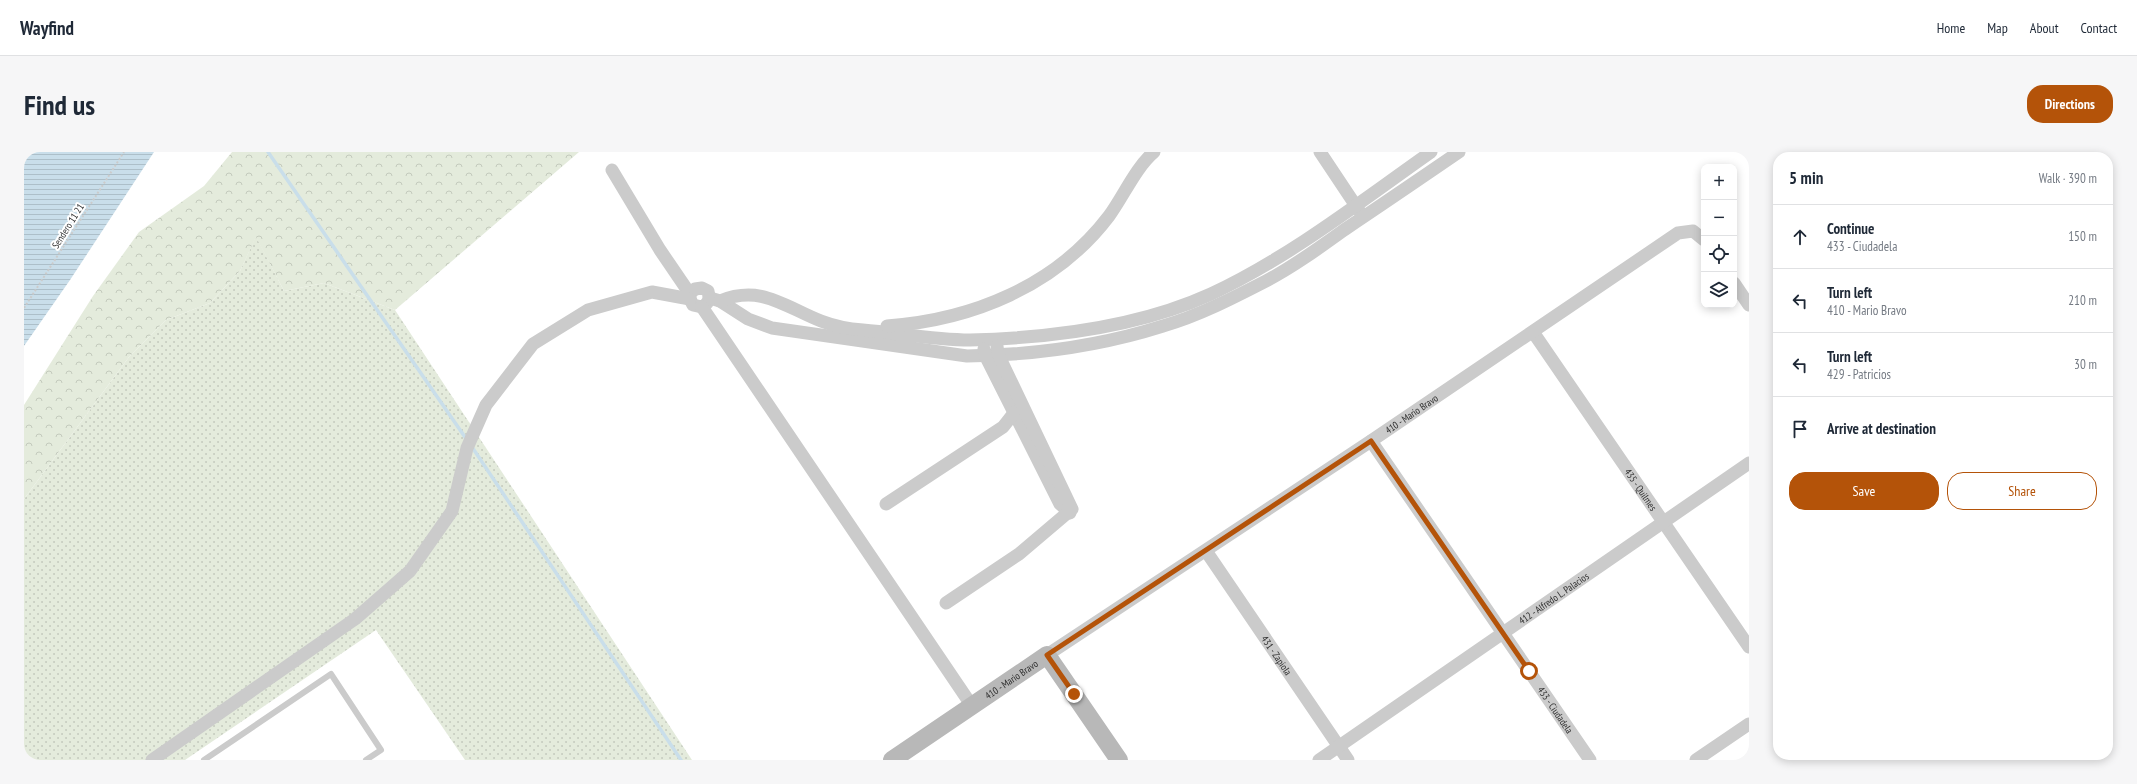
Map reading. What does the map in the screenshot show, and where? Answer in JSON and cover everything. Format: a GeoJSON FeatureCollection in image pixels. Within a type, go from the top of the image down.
{"type":"FeatureCollection","features":[{"type":"Feature","properties":{"kind":"street"},"geometry":{"type":"LineString","coordinates":[[1320,152],[1364,217]]}},
{"type":"Feature","properties":{"kind":"street"},"geometry":{"type":"LineString","coordinates":[[711,302],[772,328],[944,339],[996,338],[1111,325],[1162,311],[1209,294],[1286,253],[1431,152]]}},
{"type":"Feature","properties":{"kind":"street"},"geometry":{"type":"LineString","coordinates":[[612,170],[660,250],[690,296],[693,305],[711,302],[731,296],[750,294],[768,297],[789,305],[848,333],[966,356],[1058,349],[1112,340],[1164,326],[1224,301],[1267,280],[1364,217],[1459,152]]}},
{"type":"Feature","properties":{"kind":"street"},"geometry":{"type":"LineString","coordinates":[[848,333],[944,319],[974,310],[1031,284],[1059,265],[1088,241],[1108,216],[1152,153]]}},
{"type":"Feature","properties":{"kind":"street","name":"410 - Mario Bravo"},"geometry":{"type":"LineString","coordinates":[[892,760],[1047,655],[1371,441],[1678,233],[1692,231],[1701,238]]}},
{"type":"Feature","properties":{"kind":"street"},"geometry":{"type":"LineString","coordinates":[[1737,287],[1749,305]]}},
{"type":"Feature","properties":{"kind":"street"},"geometry":{"type":"LineString","coordinates":[[152,760],[355,619],[410,571],[452,511],[469,444],[486,405],[533,344],[588,310],[652,292],[690,296]]}},
{"type":"Feature","properties":{"kind":"street"},"geometry":{"type":"LineString","coordinates":[[711,302],[972,706]]}},
{"type":"Feature","properties":{"kind":"street","name":"435 - Quilmes"},"geometry":{"type":"LineString","coordinates":[[1533,332],[1749,647]]}},
{"type":"Feature","properties":{"kind":"street"},"geometry":{"type":"LineString","coordinates":[[992,355],[996,338]]}},
{"type":"Feature","properties":{"kind":"street"},"geometry":{"type":"LineString","coordinates":[[946,603],[1019,554],[1070,513],[1072,509],[1070,502],[1019,411],[983,339]]}},
{"type":"Feature","properties":{"kind":"street"},"geometry":{"type":"LineString","coordinates":[[886,504],[1003,427],[1019,411]]}},
{"type":"Feature","properties":{"kind":"street","name":"433 - Ciudadela"},"geometry":{"type":"LineString","coordinates":[[1371,441],[1590,760]]}},
{"type":"Feature","properties":{"kind":"street","name":"412 - Alfredo L. Palacios"},"geometry":{"type":"LineString","coordinates":[[1319,760],[1749,463]]}},
{"type":"Feature","properties":{"kind":"street","name":"431 - Zapiola"},"geometry":{"type":"LineString","coordinates":[[1206,551],[1348,760]]}},
{"type":"Feature","properties":{"kind":"street"},"geometry":{"type":"LineString","coordinates":[[1047,655],[1119,760]]}},
{"type":"Feature","properties":{"kind":"street"},"geometry":{"type":"LineString","coordinates":[[1696,760],[1749,724]]}},
{"type":"Feature","properties":{"kind":"lane"},"geometry":{"type":"LineString","coordinates":[[204,760],[330,674],[381,750],[366,760]]}},
{"type":"Feature","properties":{"kind":"path","name":"Sendero 11 21"},"geometry":{"type":"LineString","coordinates":[[24,308],[124,152]]}},
{"type":"Feature","properties":{"kind":"green space"},"geometry":{"type":"Polygon","coordinates":[[[232,152],[579,152],[395,310],[324,283],[284,291],[256,237],[240,271],[210,303],[166,320],[129,357],[24,499],[24,405],[93,296],[139,232],[204,186],[232,152]]]}},
{"type":"Feature","properties":{"kind":"green space"},"geometry":{"type":"Polygon","coordinates":[[[256,236],[284,291],[324,283],[395,310],[692,760],[465,760],[376,630],[185,760],[24,760],[24,499],[129,357],[166,320],[210,303],[240,271],[256,236]]]}},
{"type":"Feature","properties":{"kind":"water"},"geometry":{"type":"Polygon","coordinates":[[[24,152],[154,152],[70,280],[24,346],[24,152]]]}},
{"type":"Feature","properties":{"kind":"waterway"},"geometry":{"type":"LineString","coordinates":[[268,152],[467,440]]}},
{"type":"Feature","properties":{"kind":"waterway"},"geometry":{"type":"LineString","coordinates":[[472,447],[681,760]]}},
{"type":"Feature","properties":{"kind":"route"},"geometry":{"type":"LineString","coordinates":[[1074,694],[1047,655],[1371,441],[1529,671]]}}]}
